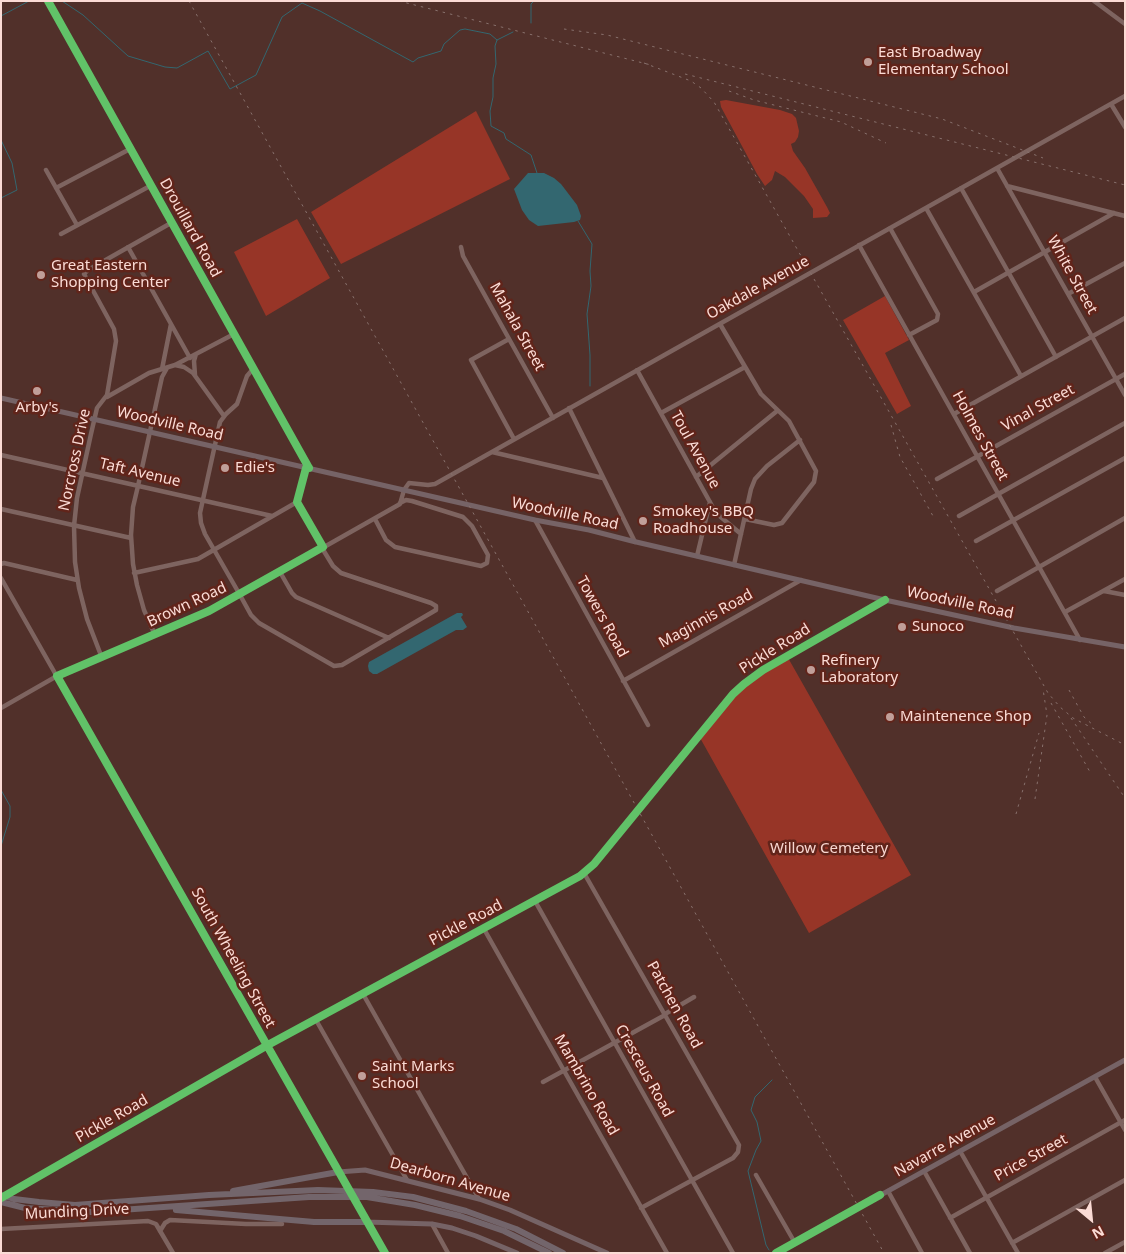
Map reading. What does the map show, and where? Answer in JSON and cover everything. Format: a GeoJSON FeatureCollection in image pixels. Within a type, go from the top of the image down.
{"type":"FeatureCollection","features":[{"type":"Feature","properties":{"kind":"highway"},"geometry":{"type":"LineString","coordinates":[[209,1195],[339,1174]]}},
{"type":"Feature","properties":{"kind":"highway"},"geometry":{"type":"LineString","coordinates":[[1,1198],[75,1204],[209,1195],[351,1190],[413,1197],[452,1207],[516,1229],[563,1253]]}},
{"type":"Feature","properties":{"kind":"highway"},"geometry":{"type":"LineString","coordinates":[[1,1198],[25,1208],[91,1212],[309,1197],[367,1198],[415,1205],[460,1216],[504,1231],[549,1253]]}},
{"type":"Feature","properties":{"kind":"highway"},"geometry":{"type":"LineString","coordinates":[[144,1209],[180,1210],[324,1222],[366,1222]]}},
{"type":"Feature","properties":{"kind":"main road","name":"Woodville Road"},"geometry":{"type":"LineString","coordinates":[[1,398],[535,520],[589,530],[885,600],[1014,628],[1125,647]]}},
{"type":"Feature","properties":{"kind":"main road","name":"Navarre Avenue"},"geometry":{"type":"LineString","coordinates":[[776,1253],[1125,1060]]}},
{"type":"Feature","properties":{"kind":"main road","name":"Dearborn Avenue"},"geometry":{"type":"LineString","coordinates":[[339,1174],[365,1170],[480,1199],[510,1210],[607,1253]]}},
{"type":"Feature","properties":{"kind":"main road","name":"South Wheeling Street"},"geometry":{"type":"LineString","coordinates":[[339,1174],[385,1253]]}},
{"type":"Feature","properties":{"kind":"main road"},"geometry":{"type":"LineString","coordinates":[[366,1222],[432,1224],[452,1228],[517,1253]]}},
{"type":"Feature","properties":{"kind":"street","name":"Drouillard Road"},"geometry":{"type":"LineString","coordinates":[[48,1],[307,468]]}},
{"type":"Feature","properties":{"kind":"street"},"geometry":{"type":"LineString","coordinates":[[1094,1],[1125,24]]}},
{"type":"Feature","properties":{"kind":"street","name":"Oakdale Avenue"},"geometry":{"type":"LineString","coordinates":[[404,490],[408,483],[432,485],[1125,96]]}},
{"type":"Feature","properties":{"kind":"street"},"geometry":{"type":"LineString","coordinates":[[1111,104],[1125,127]]}},
{"type":"Feature","properties":{"kind":"street"},"geometry":{"type":"LineString","coordinates":[[56,188],[130,149]]}},
{"type":"Feature","properties":{"kind":"street","name":"White Street"},"geometry":{"type":"LineString","coordinates":[[997,168],[1125,395]]}},
{"type":"Feature","properties":{"kind":"street"},"geometry":{"type":"LineString","coordinates":[[46,170],[77,226]]}},
{"type":"Feature","properties":{"kind":"street"},"geometry":{"type":"LineString","coordinates":[[61,234],[150,186]]}},
{"type":"Feature","properties":{"kind":"street"},"geometry":{"type":"LineString","coordinates":[[1007,186],[1125,216]]}},
{"type":"Feature","properties":{"kind":"street"},"geometry":{"type":"LineString","coordinates":[[961,188],[1056,357]]}},
{"type":"Feature","properties":{"kind":"street"},"geometry":{"type":"LineString","coordinates":[[926,208],[1022,376]]}},
{"type":"Feature","properties":{"kind":"street"},"geometry":{"type":"LineString","coordinates":[[974,292],[1114,213]]}},
{"type":"Feature","properties":{"kind":"street"},"geometry":{"type":"LineString","coordinates":[[171,223],[128,247],[190,358]]}},
{"type":"Feature","properties":{"kind":"street"},"geometry":{"type":"LineString","coordinates":[[890,228],[937,312],[938,318],[935,321],[909,335]]}},
{"type":"Feature","properties":{"kind":"street","name":"Holmes Street"},"geometry":{"type":"LineString","coordinates":[[859,246],[1080,640]]}},
{"type":"Feature","properties":{"kind":"street","name":"Norcross Drive"},"geometry":{"type":"LineString","coordinates":[[102,658],[86,619],[77,580],[74,526],[77,498],[94,420],[98,406],[106,398],[116,347],[116,334],[84,274],[128,247]]}},
{"type":"Feature","properties":{"kind":"street","name":"Mahala Street"},"geometry":{"type":"LineString","coordinates":[[461,247],[463,256],[553,418]]}},
{"type":"Feature","properties":{"kind":"street"},"geometry":{"type":"LineString","coordinates":[[1068,294],[1125,263]]}},
{"type":"Feature","properties":{"kind":"street"},"geometry":{"type":"LineString","coordinates":[[954,414],[1125,318]]}},
{"type":"Feature","properties":{"kind":"street"},"geometry":{"type":"LineString","coordinates":[[154,635],[140,599],[134,573],[131,538],[132,513],[164,368],[171,324]]}},
{"type":"Feature","properties":{"kind":"street"},"geometry":{"type":"LineString","coordinates":[[720,324],[761,394],[789,421],[815,468],[816,477],[814,482],[787,518],[779,524],[770,525],[745,519]]}},
{"type":"Feature","properties":{"kind":"street"},"geometry":{"type":"LineString","coordinates":[[106,398],[149,373],[175,365],[234,334]]}},
{"type":"Feature","properties":{"kind":"street"},"geometry":{"type":"LineString","coordinates":[[509,338],[471,360],[514,439]]}},
{"type":"Feature","properties":{"kind":"street"},"geometry":{"type":"LineString","coordinates":[[195,377],[194,361],[196,354]]}},
{"type":"Feature","properties":{"kind":"street"},"geometry":{"type":"LineString","coordinates":[[175,365],[188,369],[224,416]]}},
{"type":"Feature","properties":{"kind":"street"},"geometry":{"type":"LineString","coordinates":[[660,413],[745,367]]}},
{"type":"Feature","properties":{"kind":"street"},"geometry":{"type":"LineString","coordinates":[[253,369],[246,378],[238,402],[220,422],[200,512],[204,532],[251,615],[259,623],[329,664],[336,666],[342,665],[432,613],[437,608],[431,603],[341,573],[333,566],[297,502]]}},
{"type":"Feature","properties":{"kind":"street","name":"Toul Avenue"},"geometry":{"type":"LineString","coordinates":[[637,370],[716,513],[741,534]]}},
{"type":"Feature","properties":{"kind":"street","name":"Vinal Street"},"geometry":{"type":"LineString","coordinates":[[937,479],[1125,374]]}},
{"type":"Feature","properties":{"kind":"street"},"geometry":{"type":"LineString","coordinates":[[570,408],[635,542]]}},
{"type":"Feature","properties":{"kind":"street"},"geometry":{"type":"LineString","coordinates":[[696,477],[777,411]]}},
{"type":"Feature","properties":{"kind":"street"},"geometry":{"type":"LineString","coordinates":[[959,516],[1125,423]]}},
{"type":"Feature","properties":{"kind":"street"},"geometry":{"type":"LineString","coordinates":[[734,565],[751,489],[758,474],[800,440]]}},
{"type":"Feature","properties":{"kind":"street"},"geometry":{"type":"LineString","coordinates":[[492,452],[603,478]]}},
{"type":"Feature","properties":{"kind":"street","name":"Taft Avenue"},"geometry":{"type":"LineString","coordinates":[[1,455],[272,516]]}},
{"type":"Feature","properties":{"kind":"street"},"geometry":{"type":"LineString","coordinates":[[976,541],[1125,458]]}},
{"type":"Feature","properties":{"kind":"street"},"geometry":{"type":"LineString","coordinates":[[134,573],[196,560],[297,502],[307,468]]}},
{"type":"Feature","properties":{"kind":"street"},"geometry":{"type":"LineString","coordinates":[[400,504],[404,490]]}},
{"type":"Feature","properties":{"kind":"street"},"geometry":{"type":"LineString","coordinates":[[375,519],[386,540],[395,547],[484,565],[488,562],[488,555],[468,520],[460,515],[409,500],[400,504]]}},
{"type":"Feature","properties":{"kind":"street"},"geometry":{"type":"LineString","coordinates":[[697,556],[710,502]]}},
{"type":"Feature","properties":{"kind":"street","name":"Brown Road"},"geometry":{"type":"LineString","coordinates":[[1,708],[57,676],[199,616],[240,595],[400,504]]}},
{"type":"Feature","properties":{"kind":"street"},"geometry":{"type":"LineString","coordinates":[[1,509],[131,538]]}},
{"type":"Feature","properties":{"kind":"street"},"geometry":{"type":"LineString","coordinates":[[997,591],[1125,518]]}},
{"type":"Feature","properties":{"kind":"street","name":"Towers Road"},"geometry":{"type":"LineString","coordinates":[[535,520],[648,725]]}},
{"type":"Feature","properties":{"kind":"street"},"geometry":{"type":"LineString","coordinates":[[1,564],[4,563],[77,580]]}},
{"type":"Feature","properties":{"kind":"street"},"geometry":{"type":"LineString","coordinates":[[280,572],[296,597],[389,638]]}},
{"type":"Feature","properties":{"kind":"street","name":"South Wheeling Street"},"geometry":{"type":"LineString","coordinates":[[1,578],[181,892],[339,1174]]}},
{"type":"Feature","properties":{"kind":"street"},"geometry":{"type":"LineString","coordinates":[[1065,612],[1125,579]]}},
{"type":"Feature","properties":{"kind":"street","name":"Maginnis Road"},"geometry":{"type":"LineString","coordinates":[[623,681],[801,580]]}},
{"type":"Feature","properties":{"kind":"street"},"geometry":{"type":"LineString","coordinates":[[1103,591],[1125,595]]}},
{"type":"Feature","properties":{"kind":"street","name":"Pickle Road"},"geometry":{"type":"LineString","coordinates":[[1,1198],[266,1046],[584,873],[594,864],[733,694],[744,684],[759,673],[885,600]]}},
{"type":"Feature","properties":{"kind":"street","name":"Patchen Road"},"geometry":{"type":"LineString","coordinates":[[584,873],[738,1143],[739,1150],[737,1155],[692,1180]]}},
{"type":"Feature","properties":{"kind":"street","name":"Cresceus Road"},"geometry":{"type":"LineString","coordinates":[[535,901],[733,1253]]}},
{"type":"Feature","properties":{"kind":"street","name":"Mambrino Road"},"geometry":{"type":"LineString","coordinates":[[484,929],[666,1253]]}},
{"type":"Feature","properties":{"kind":"street"},"geometry":{"type":"LineString","coordinates":[[363,994],[480,1199]]}},
{"type":"Feature","properties":{"kind":"street"},"geometry":{"type":"LineString","coordinates":[[543,1082],[694,997]]}},
{"type":"Feature","properties":{"kind":"street"},"geometry":{"type":"LineString","coordinates":[[316,1020],[407,1180]]}},
{"type":"Feature","properties":{"kind":"street"},"geometry":{"type":"LineString","coordinates":[[1095,1077],[1123,1121],[1125,1130]]}},
{"type":"Feature","properties":{"kind":"street","name":"Price Street"},"geometry":{"type":"LineString","coordinates":[[950,1218],[1123,1121]]}},
{"type":"Feature","properties":{"kind":"street"},"geometry":{"type":"LineString","coordinates":[[960,1151],[1018,1253]]}},
{"type":"Feature","properties":{"kind":"street"},"geometry":{"type":"LineString","coordinates":[[924,1171],[970,1253]]}},
{"type":"Feature","properties":{"kind":"street"},"geometry":{"type":"LineString","coordinates":[[756,1175],[795,1243]]}},
{"type":"Feature","properties":{"kind":"street"},"geometry":{"type":"LineString","coordinates":[[641,1208],[692,1180]]}},
{"type":"Feature","properties":{"kind":"street"},"geometry":{"type":"LineString","coordinates":[[1012,1243],[1125,1180]]}},
{"type":"Feature","properties":{"kind":"street"},"geometry":{"type":"LineString","coordinates":[[888,1191],[922,1253]]}},
{"type":"Feature","properties":{"kind":"street","name":"Munding Drive"},"geometry":{"type":"LineString","coordinates":[[1,1229],[144,1220],[153,1222],[160,1231]]}},
{"type":"Feature","properties":{"kind":"street"},"geometry":{"type":"LineString","coordinates":[[173,1253],[160,1231],[165,1223],[170,1220],[282,1224]]}},
{"type":"Feature","properties":{"kind":"street"},"geometry":{"type":"LineString","coordinates":[[432,1224],[448,1253]]}},
{"type":"Feature","properties":{"kind":"street"},"geometry":{"type":"LineString","coordinates":[[1105,1253],[1125,1242]]}},
{"type":"Feature","properties":{"kind":"green space"},"geometry":{"type":"Polygon","coordinates":[[[726,100],[780,110],[792,114],[796,118],[799,131],[795,142],[791,144],[793,151],[827,207],[830,213],[827,217],[813,218],[813,209],[804,196],[785,177],[775,171],[772,180],[765,186],[721,107],[720,101],[726,100]]]}},
{"type":"Feature","properties":{"kind":"green space"},"geometry":{"type":"Polygon","coordinates":[[[476,111],[510,179],[341,264],[311,212],[476,111]]]}},
{"type":"Feature","properties":{"kind":"green space"},"geometry":{"type":"Polygon","coordinates":[[[297,219],[330,278],[266,316],[234,252],[297,219]]]}},
{"type":"Feature","properties":{"kind":"green space"},"geometry":{"type":"Polygon","coordinates":[[[885,296],[909,340],[885,353],[911,406],[897,414],[843,320],[885,296]]]}},
{"type":"Feature","properties":{"kind":"green space","name":"Willow Cemetery"},"geometry":{"type":"Polygon","coordinates":[[[787,656],[911,875],[809,933],[699,736],[744,684],[787,656]]]}},
{"type":"Feature","properties":{"kind":"water"},"geometry":{"type":"Polygon","coordinates":[[[528,173],[544,173],[561,184],[577,205],[581,216],[580,220],[538,226],[529,220],[522,210],[514,189],[528,173]]]}},
{"type":"Feature","properties":{"kind":"water"},"geometry":{"type":"Polygon","coordinates":[[[457,613],[462,613],[463,615],[461,617],[467,627],[463,630],[456,630],[377,674],[369,671],[369,662],[457,613]]]}},
{"type":"Feature","properties":{"kind":"waterway"},"geometry":{"type":"LineString","coordinates":[[1,16],[29,1]]}},
{"type":"Feature","properties":{"kind":"waterway"},"geometry":{"type":"LineString","coordinates":[[62,1],[83,15],[128,56],[165,67],[177,68],[208,51],[230,89],[256,75],[282,17],[302,3],[413,62],[418,58],[441,51],[444,44],[460,30],[465,29],[490,34],[497,40]]}},
{"type":"Feature","properties":{"kind":"waterway"},"geometry":{"type":"LineString","coordinates":[[531,23],[531,4],[534,1]]}},
{"type":"Feature","properties":{"kind":"waterway"},"geometry":{"type":"LineString","coordinates":[[513,32],[497,40],[495,46],[496,64],[490,111],[491,126],[504,133],[506,139],[531,155],[537,173]]}},
{"type":"Feature","properties":{"kind":"waterway"},"geometry":{"type":"LineString","coordinates":[[1,140],[12,163],[17,190],[1,198]]}},
{"type":"Feature","properties":{"kind":"waterway"},"geometry":{"type":"LineString","coordinates":[[578,221],[592,244],[591,286],[587,314],[590,386]]}},
{"type":"Feature","properties":{"kind":"waterway"},"geometry":{"type":"LineString","coordinates":[[1,790],[10,806],[10,817],[1,846]]}},
{"type":"Feature","properties":{"kind":"waterway"},"geometry":{"type":"LineString","coordinates":[[769,1250],[766,1245],[748,1171],[761,1141],[757,1122],[751,1110],[755,1097],[772,1080]]}},
{"type":"Feature","properties":{"kind":"railway"},"geometry":{"type":"LineString","coordinates":[[189,1],[884,1253]]}},
{"type":"Feature","properties":{"kind":"railway"},"geometry":{"type":"LineString","coordinates":[[399,1],[651,65]]}},
{"type":"Feature","properties":{"kind":"railway"},"geometry":{"type":"LineString","coordinates":[[564,29],[607,35],[942,119],[1043,158]]}},
{"type":"Feature","properties":{"kind":"railway"},"geometry":{"type":"LineString","coordinates":[[644,63],[691,81],[701,88],[714,102],[1048,693],[1073,718],[1125,745]]}},
{"type":"Feature","properties":{"kind":"railway"},"geometry":{"type":"LineString","coordinates":[[685,74],[1125,185]]}},
{"type":"Feature","properties":{"kind":"railway"},"geometry":{"type":"LineString","coordinates":[[729,91],[754,100],[841,122],[886,143]]}},
{"type":"Feature","properties":{"kind":"railway"},"geometry":{"type":"LineString","coordinates":[[891,425],[900,457],[933,516]]}},
{"type":"Feature","properties":{"kind":"railway"},"geometry":{"type":"LineString","coordinates":[[1035,799],[1047,715],[1043,689]]}},
{"type":"Feature","properties":{"kind":"railway"},"geometry":{"type":"LineString","coordinates":[[1069,690],[1084,717],[1093,725]]}},
{"type":"Feature","properties":{"kind":"railway"},"geometry":{"type":"LineString","coordinates":[[1051,703],[1090,772]]}},
{"type":"Feature","properties":{"kind":"railway"},"geometry":{"type":"LineString","coordinates":[[1071,718],[1125,798]]}},
{"type":"Feature","properties":{"kind":"railway"},"geometry":{"type":"LineString","coordinates":[[1016,814],[1039,733]]}},
{"type":"Feature","properties":{"kind":"cycle path"},"geometry":{"type":"LineString","coordinates":[[48,1],[309,468]]}},
{"type":"Feature","properties":{"kind":"cycle path"},"geometry":{"type":"LineString","coordinates":[[309,468],[306,468],[297,502],[323,547],[209,611],[57,676],[385,1253]]}},
{"type":"Feature","properties":{"kind":"cycle path"},"geometry":{"type":"LineString","coordinates":[[1,1198],[266,1046],[580,876],[594,864],[733,694],[744,684],[763,670],[885,600]]}},
{"type":"Feature","properties":{"kind":"cycle path"},"geometry":{"type":"LineString","coordinates":[[776,1253],[880,1195]]}},
{"type":"Feature","properties":{"kind":"place","name":"East Broadway Elementary School"},"geometry":{"type":"Point","coordinates":[868,62]}},
{"type":"Feature","properties":{"kind":"place","name":"Great Eastern Shopping Center"},"geometry":{"type":"Point","coordinates":[41,275]}},
{"type":"Feature","properties":{"kind":"place","name":"Arby's"},"geometry":{"type":"Point","coordinates":[37,391]}},
{"type":"Feature","properties":{"kind":"place","name":"Edie's"},"geometry":{"type":"Point","coordinates":[225,468]}},
{"type":"Feature","properties":{"kind":"place","name":"Smokey's BBQ Roadhouse"},"geometry":{"type":"Point","coordinates":[643,521]}},
{"type":"Feature","properties":{"kind":"place","name":"Sunoco"},"geometry":{"type":"Point","coordinates":[902,627]}},
{"type":"Feature","properties":{"kind":"place","name":"Refinery Laboratory"},"geometry":{"type":"Point","coordinates":[811,670]}},
{"type":"Feature","properties":{"kind":"place","name":"Maintenence Shop"},"geometry":{"type":"Point","coordinates":[890,717]}},
{"type":"Feature","properties":{"kind":"place","name":"Saint Marks School"},"geometry":{"type":"Point","coordinates":[362,1076]}}]}
